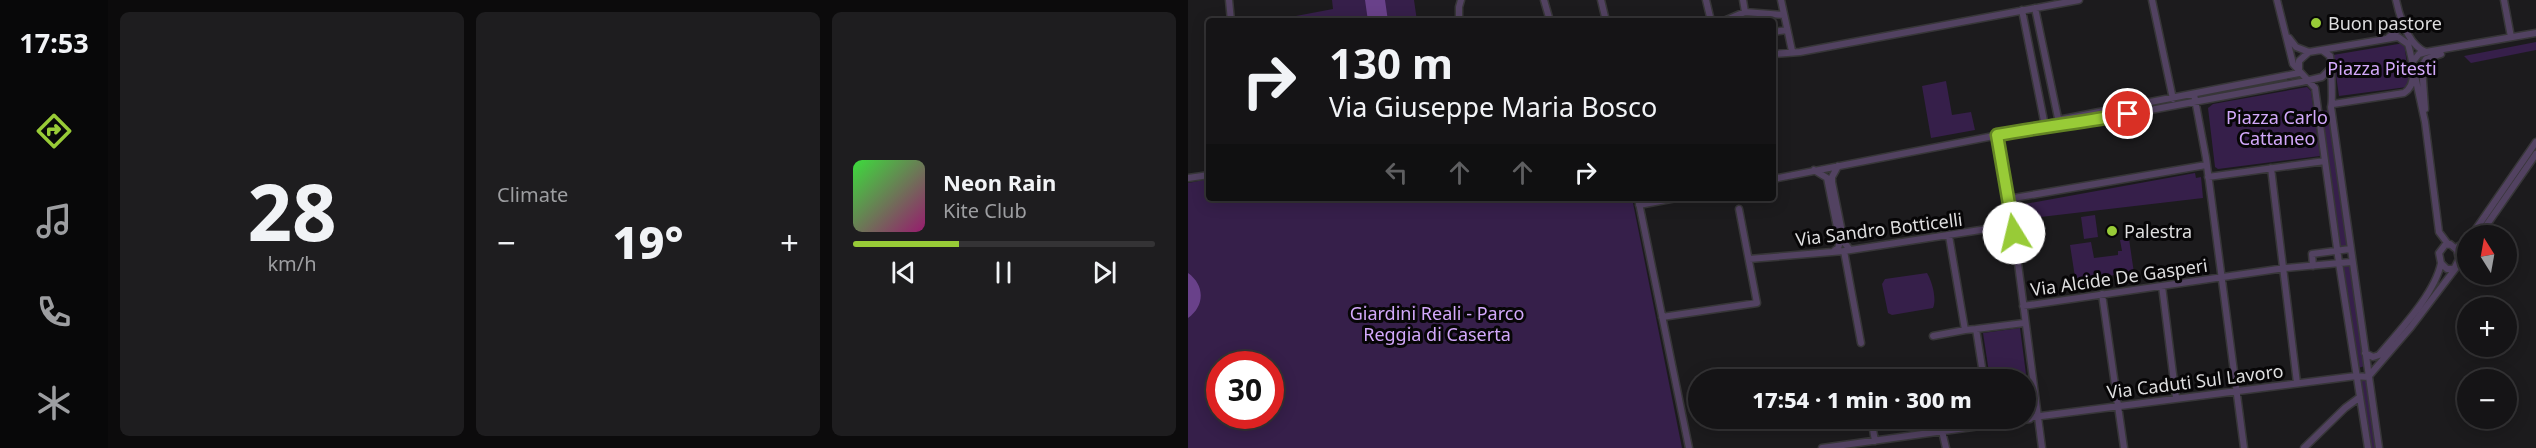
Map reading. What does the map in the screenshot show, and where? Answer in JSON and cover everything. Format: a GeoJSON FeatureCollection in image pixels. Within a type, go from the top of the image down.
{"type":"FeatureCollection","features":[{"type":"Feature","properties":{"kind":"street"},"geometry":{"type":"LineString","coordinates":[[1229,0],[1232,18]]}},
{"type":"Feature","properties":{"kind":"street"},"geometry":{"type":"LineString","coordinates":[[1459,18],[1461,0]]}},
{"type":"Feature","properties":{"kind":"street"},"geometry":{"type":"LineString","coordinates":[[1544,0],[1549,18]]}},
{"type":"Feature","properties":{"kind":"street"},"geometry":{"type":"LineString","coordinates":[[1601,0],[1605,18]]}},
{"type":"Feature","properties":{"kind":"street"},"geometry":{"type":"LineString","coordinates":[[1706,0],[1710,18]]}},
{"type":"Feature","properties":{"kind":"street"},"geometry":{"type":"LineString","coordinates":[[1743,0],[1745,12]]}},
{"type":"Feature","properties":{"kind":"street"},"geometry":{"type":"LineString","coordinates":[[1781,0],[1792,51]]}},
{"type":"Feature","properties":{"kind":"street"},"geometry":{"type":"LineString","coordinates":[[1776,54],[1800,52],[2079,0]]}},
{"type":"Feature","properties":{"kind":"street"},"geometry":{"type":"LineString","coordinates":[[2152,0],[2174,106]]}},
{"type":"Feature","properties":{"kind":"street"},"geometry":{"type":"LineString","coordinates":[[2277,0],[2293,64],[2315,88],[2337,251],[2368,448]]}},
{"type":"Feature","properties":{"kind":"street"},"geometry":{"type":"LineString","coordinates":[[2396,0],[2400,18],[2418,46],[2426,52]]}},
{"type":"Feature","properties":{"kind":"street"},"geometry":{"type":"LineString","coordinates":[[2504,0],[2511,38]]}},
{"type":"Feature","properties":{"kind":"street"},"geometry":{"type":"LineString","coordinates":[[2035,8],[2059,123]]}},
{"type":"Feature","properties":{"kind":"street"},"geometry":{"type":"LineString","coordinates":[[2022,10],[2045,126]]}},
{"type":"Feature","properties":{"kind":"street"},"geometry":{"type":"LineString","coordinates":[[1731,18],[1745,12],[1784,15]]}},
{"type":"Feature","properties":{"kind":"street"},"geometry":{"type":"LineString","coordinates":[[2384,39],[2397,31],[2400,18]]}},
{"type":"Feature","properties":{"kind":"street"},"geometry":{"type":"LineString","coordinates":[[1776,32],[1787,30]]}},
{"type":"Feature","properties":{"kind":"street"},"geometry":{"type":"LineString","coordinates":[[2284,30],[2296,47],[2309,52],[2398,37],[2405,40],[2425,122]]}},
{"type":"Feature","properties":{"kind":"street"},"geometry":{"type":"LineString","coordinates":[[2318,109],[2404,93],[2412,87],[2411,64],[2419,54],[2536,33]]}},
{"type":"Feature","properties":{"kind":"street"},"geometry":{"type":"LineString","coordinates":[[2322,50],[2330,56],[2332,105],[2379,448]]}},
{"type":"Feature","properties":{"kind":"street"},"geometry":{"type":"LineString","coordinates":[[2450,50],[2426,59],[2422,66],[2425,122],[2439,232],[2457,252]]}},
{"type":"Feature","properties":{"kind":"street"},"geometry":{"type":"LineString","coordinates":[[2299,73],[2299,61],[2309,52]]}},
{"type":"Feature","properties":{"kind":"street"},"geometry":{"type":"LineString","coordinates":[[2059,123],[2174,106],[2308,81],[2322,77],[2329,70]]}},
{"type":"Feature","properties":{"kind":"street"},"geometry":{"type":"LineString","coordinates":[[1776,177],[2045,126],[2299,73]]}},
{"type":"Feature","properties":{"kind":"street"},"geometry":{"type":"LineString","coordinates":[[2194,94],[2208,177],[2244,448]]}},
{"type":"Feature","properties":{"kind":"street"},"geometry":{"type":"LineString","coordinates":[[1997,135],[2013,227],[2042,448]]}},
{"type":"Feature","properties":{"kind":"street"},"geometry":{"type":"LineString","coordinates":[[2479,225],[2536,141]]}},
{"type":"Feature","properties":{"kind":"street"},"geometry":{"type":"LineString","coordinates":[[2487,225],[2536,154]]}},
{"type":"Feature","properties":{"kind":"street"},"geometry":{"type":"LineString","coordinates":[[2208,177],[2325,161]]}},
{"type":"Feature","properties":{"kind":"street"},"geometry":{"type":"LineString","coordinates":[[1838,165],[1832,177],[1847,251],[1861,343]]}},
{"type":"Feature","properties":{"kind":"street"},"geometry":{"type":"LineString","coordinates":[[2008,199],[2206,165]]}},
{"type":"Feature","properties":{"kind":"street"},"geometry":{"type":"LineString","coordinates":[[2271,168],[2285,268],[2297,383]]}},
{"type":"Feature","properties":{"kind":"street"},"geometry":{"type":"LineString","coordinates":[[1814,170],[1827,178],[1840,242],[1838,248],[1830,252]]}},
{"type":"Feature","properties":{"kind":"street"},"geometry":{"type":"LineString","coordinates":[[1188,178],[1206,175]]}},
{"type":"Feature","properties":{"kind":"street"},"geometry":{"type":"LineString","coordinates":[[1639,202],[1689,448]]}},
{"type":"Feature","properties":{"kind":"street"},"geometry":{"type":"LineString","coordinates":[[1662,316],[1757,303],[1739,209]]}},
{"type":"Feature","properties":{"kind":"street","name":"Via Sandro Botticelli"},"geometry":{"type":"LineString","coordinates":[[1749,259],[1847,251],[2013,227]]}},
{"type":"Feature","properties":{"kind":"street"},"geometry":{"type":"LineString","coordinates":[[1949,237],[1965,330]]}},
{"type":"Feature","properties":{"kind":"street"},"geometry":{"type":"LineString","coordinates":[[2365,353],[2373,357],[2379,355],[2393,339],[2437,279],[2441,263],[2439,253],[2441,248],[2448,244]]}},
{"type":"Feature","properties":{"kind":"street"},"geometry":{"type":"LineString","coordinates":[[2313,266],[2312,254],[2350,249]]}},
{"type":"Feature","properties":{"kind":"street","name":"Via Alcide De Gasperi"},"geometry":{"type":"LineString","coordinates":[[2023,306],[2285,268],[2352,262]]}},
{"type":"Feature","properties":{"kind":"street"},"geometry":{"type":"LineString","coordinates":[[2441,263],[2447,269],[2454,269],[2457,266]]}},
{"type":"Feature","properties":{"kind":"street"},"geometry":{"type":"LineString","coordinates":[[2368,377],[2411,327],[2457,266]]}},
{"type":"Feature","properties":{"kind":"street"},"geometry":{"type":"LineString","coordinates":[[2163,286],[2176,398]]}},
{"type":"Feature","properties":{"kind":"street"},"geometry":{"type":"LineString","coordinates":[[2102,294],[2124,448]]}},
{"type":"Feature","properties":{"kind":"street"},"geometry":{"type":"LineString","coordinates":[[1933,336],[2024,323]]}},
{"type":"Feature","properties":{"kind":"street"},"geometry":{"type":"LineString","coordinates":[[1976,329],[1982,369]]}},
{"type":"Feature","properties":{"kind":"street","name":"Via Caduti Sul Lavoro"},"geometry":{"type":"LineString","coordinates":[[2037,417],[2297,383],[2356,376],[2368,377]]}},
{"type":"Feature","properties":{"kind":"street"},"geometry":{"type":"LineString","coordinates":[[2304,448],[2345,408],[2360,397]]}},
{"type":"Feature","properties":{"kind":"street"},"geometry":{"type":"LineString","coordinates":[[1873,429],[1875,441]]}},
{"type":"Feature","properties":{"kind":"street"},"geometry":{"type":"LineString","coordinates":[[1822,448],[1856,446],[1953,429]]}},
{"type":"Feature","properties":{"kind":"street"},"geometry":{"type":"LineString","coordinates":[[1942,431],[1946,448]]}},
{"type":"Feature","properties":{"kind":"green space"},"geometry":{"type":"Polygon","coordinates":[[[1332,0],[1414,0],[1417,18],[1285,18],[1333,9],[1332,0]]]}},
{"type":"Feature","properties":{"kind":"green space"},"geometry":{"type":"Polygon","coordinates":[[[2536,42],[2536,50],[2471,63],[2464,56],[2536,42]]]}},
{"type":"Feature","properties":{"kind":"green space","name":"Piazza Pitesti"},"geometry":{"type":"Polygon","coordinates":[[[2404,43],[2410,84],[2407,87],[2339,96],[2333,55],[2404,43]]]}},
{"type":"Feature","properties":{"kind":"green space"},"geometry":{"type":"Polygon","coordinates":[[[1946,81],[1952,115],[1971,112],[1975,130],[1931,138],[1922,86],[1946,81]]]}},
{"type":"Feature","properties":{"kind":"green space","name":"Piazza Carlo Cattaneo"},"geometry":{"type":"Polygon","coordinates":[[[2307,87],[2311,91],[2320,156],[2218,169],[2215,167],[2208,108],[2213,104],[2307,87]]]}},
{"type":"Feature","properties":{"kind":"green space"},"geometry":{"type":"Polygon","coordinates":[[[2329,110],[2347,247],[2340,248],[2322,111],[2329,110]]]}},
{"type":"Feature","properties":{"kind":"green space"},"geometry":{"type":"Polygon","coordinates":[[[2195,173],[2196,178],[2201,177],[2203,198],[2016,220],[2014,206],[2195,173]]]}},
{"type":"Feature","properties":{"kind":"green space","name":"Giardini Reali - Parco Reggia di Caserta"},"geometry":{"type":"Polygon","coordinates":[[[1206,180],[1206,201],[1633,201],[1682,448],[1188,448],[1188,183],[1206,180]]]}},
{"type":"Feature","properties":{"kind":"green space"},"geometry":{"type":"Polygon","coordinates":[[[2095,215],[2098,237],[2084,239],[2081,217],[2095,215]]]}},
{"type":"Feature","properties":{"kind":"green space"},"geometry":{"type":"Polygon","coordinates":[[[2129,239],[2134,273],[2098,277],[2099,288],[2077,290],[2070,245],[2091,242],[2094,258],[2118,255],[2118,251],[2122,251],[2120,240],[2129,239]]]}},
{"type":"Feature","properties":{"kind":"green space"},"geometry":{"type":"Polygon","coordinates":[[[2349,264],[2365,366],[2358,368],[2341,265],[2349,264]]]}},
{"type":"Feature","properties":{"kind":"green space"},"geometry":{"type":"Polygon","coordinates":[[[1927,273],[1933,290],[1933,308],[1892,315],[1888,313],[1882,284],[1885,279],[1927,273]]]}},
{"type":"Feature","properties":{"kind":"green space"},"geometry":{"type":"Polygon","coordinates":[[[2020,328],[2025,369],[1988,369],[1983,333],[2020,328]]]}},
{"type":"Feature","properties":{"kind":"green space"},"geometry":{"type":"Polygon","coordinates":[[[2359,379],[2366,379],[2377,448],[2370,448],[2359,379]]]}},
{"type":"Feature","properties":{"kind":"shaded area"},"geometry":{"type":"Polygon","coordinates":[[[1365,0],[1385,0],[1388,18],[1368,18],[1365,0]]]}},
{"type":"Feature","properties":{"kind":"shaded area"},"geometry":{"type":"Polygon","coordinates":[[[1188,273],[1198,283],[1201,296],[1198,308],[1188,318],[1188,273]]]}},
{"type":"Feature","properties":{"kind":"place","name":"Buon pastore"},"geometry":{"type":"Point","coordinates":[2316,23]}},
{"type":"Feature","properties":{"kind":"place","name":"Palestra"},"geometry":{"type":"Point","coordinates":[2112,231]}},
{"type":"Feature","properties":{"kind":"route"},"geometry":{"type":"LineString","coordinates":[[2014,233],[1997,135],[2045,126],[2060,127],[2128,114]]}}]}
